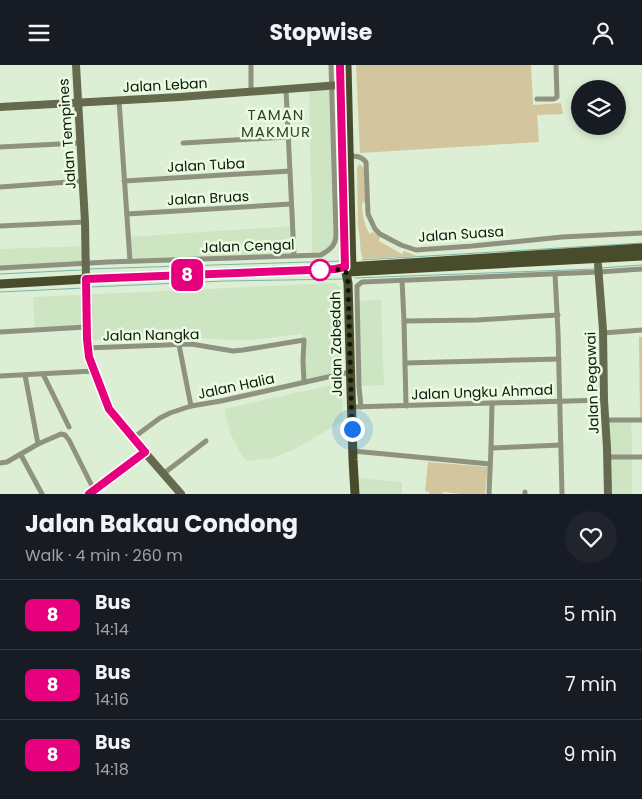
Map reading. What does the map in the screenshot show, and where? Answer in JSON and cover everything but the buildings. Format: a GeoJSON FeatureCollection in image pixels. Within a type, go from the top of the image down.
{"type":"FeatureCollection","features":[{"type":"Feature","properties":{"kind":"main road"},"geometry":{"type":"LineString","coordinates":[[343,65],[336,85],[349,269]]}},
{"type":"Feature","properties":{"kind":"main road"},"geometry":{"type":"LineString","coordinates":[[343,65],[349,156],[349,269]]}},
{"type":"Feature","properties":{"kind":"main road"},"geometry":{"type":"LineString","coordinates":[[350,223],[353,230],[356,257],[358,264],[362,265]]}},
{"type":"Feature","properties":{"kind":"main road"},"geometry":{"type":"LineString","coordinates":[[349,269],[362,265],[472,253],[642,248]]}},
{"type":"Feature","properties":{"kind":"main road"},"geometry":{"type":"LineString","coordinates":[[0,284],[86,277],[349,269],[642,256]]}},
{"type":"Feature","properties":{"kind":"main road","name":"Jalan Zabedah"},"geometry":{"type":"LineString","coordinates":[[349,269],[350,372],[356,407],[353,451],[356,494]]}},
{"type":"Feature","properties":{"kind":"street","name":"Jalan Tempines"},"geometry":{"type":"LineString","coordinates":[[76,65],[85,222],[86,327],[89,357],[109,409],[181,494]]}},
{"type":"Feature","properties":{"kind":"street"},"geometry":{"type":"LineString","coordinates":[[251,65],[251,91]]}},
{"type":"Feature","properties":{"kind":"street","name":"Jalan Cengal"},"geometry":{"type":"LineString","coordinates":[[0,268],[86,277],[130,261],[321,255],[328,251],[336,241],[334,150],[336,85],[331,65]]}},
{"type":"Feature","properties":{"kind":"street"},"geometry":{"type":"LineString","coordinates":[[537,99],[554,99],[557,97],[556,65]]}},
{"type":"Feature","properties":{"kind":"street","name":"Jalan Leban"},"geometry":{"type":"LineString","coordinates":[[0,107],[180,97],[336,85]]}},
{"type":"Feature","properties":{"kind":"street"},"geometry":{"type":"LineString","coordinates":[[286,89],[294,255]]}},
{"type":"Feature","properties":{"kind":"street"},"geometry":{"type":"LineString","coordinates":[[120,100],[130,261]]}},
{"type":"Feature","properties":{"kind":"street"},"geometry":{"type":"LineString","coordinates":[[183,143],[288,137]]}},
{"type":"Feature","properties":{"kind":"street"},"geometry":{"type":"LineString","coordinates":[[0,147],[80,143]]}},
{"type":"Feature","properties":{"kind":"street","name":"Jalan Suasa"},"geometry":{"type":"LineString","coordinates":[[349,156],[359,156],[366,162],[368,214],[375,229],[380,234],[401,245],[416,250],[472,253],[538,239],[642,233]]}},
{"type":"Feature","properties":{"kind":"street","name":"Jalan Tuba"},"geometry":{"type":"LineString","coordinates":[[124,181],[290,171]]}},
{"type":"Feature","properties":{"kind":"street"},"geometry":{"type":"LineString","coordinates":[[0,187],[83,181]]}},
{"type":"Feature","properties":{"kind":"street","name":"Jalan Bruas"},"geometry":{"type":"LineString","coordinates":[[127,214],[291,204]]}},
{"type":"Feature","properties":{"kind":"street"},"geometry":{"type":"LineString","coordinates":[[0,226],[85,222]]}},
{"type":"Feature","properties":{"kind":"street"},"geometry":{"type":"LineString","coordinates":[[599,269],[615,257]]}},
{"type":"Feature","properties":{"kind":"street"},"geometry":{"type":"LineString","coordinates":[[586,259],[599,269]]}},
{"type":"Feature","properties":{"kind":"street"},"geometry":{"type":"LineString","coordinates":[[356,407],[359,387],[357,286],[362,282],[555,273],[599,269],[642,269]]}},
{"type":"Feature","properties":{"kind":"street","name":"Jalan Pegawai"},"geometry":{"type":"LineString","coordinates":[[599,269],[608,494]]}},
{"type":"Feature","properties":{"kind":"street"},"geometry":{"type":"LineString","coordinates":[[555,273],[558,315],[562,494]]}},
{"type":"Feature","properties":{"kind":"street"},"geometry":{"type":"LineString","coordinates":[[402,280],[406,406]]}},
{"type":"Feature","properties":{"kind":"street"},"geometry":{"type":"LineString","coordinates":[[404,321],[477,320],[558,315]]}},
{"type":"Feature","properties":{"kind":"street"},"geometry":{"type":"LineString","coordinates":[[0,332],[86,327]]}},
{"type":"Feature","properties":{"kind":"street"},"geometry":{"type":"LineString","coordinates":[[603,333],[642,330]]}},
{"type":"Feature","properties":{"kind":"street","name":"Jalan Nangka"},"geometry":{"type":"LineString","coordinates":[[87,348],[198,345],[232,351],[304,340],[304,383]]}},
{"type":"Feature","properties":{"kind":"street"},"geometry":{"type":"LineString","coordinates":[[179,345],[191,407]]}},
{"type":"Feature","properties":{"kind":"street"},"geometry":{"type":"LineString","coordinates":[[405,363],[559,359]]}},
{"type":"Feature","properties":{"kind":"street"},"geometry":{"type":"LineString","coordinates":[[0,376],[94,371]]}},
{"type":"Feature","properties":{"kind":"street","name":"Jalan Halia"},"geometry":{"type":"LineString","coordinates":[[133,438],[165,415],[191,407],[350,372]]}},
{"type":"Feature","properties":{"kind":"street"},"geometry":{"type":"LineString","coordinates":[[43,374],[70,427]]}},
{"type":"Feature","properties":{"kind":"street"},"geometry":{"type":"LineString","coordinates":[[25,375],[38,444]]}},
{"type":"Feature","properties":{"kind":"street","name":"Jalan Ungku Ahmad"},"geometry":{"type":"LineString","coordinates":[[356,407],[604,400]]}},
{"type":"Feature","properties":{"kind":"street"},"geometry":{"type":"LineString","coordinates":[[489,494],[492,403]]}},
{"type":"Feature","properties":{"kind":"street"},"geometry":{"type":"LineString","coordinates":[[606,420],[642,420]]}},
{"type":"Feature","properties":{"kind":"street"},"geometry":{"type":"LineString","coordinates":[[0,463],[7,462],[21,455],[38,444],[65,435],[92,492],[145,452]]}},
{"type":"Feature","properties":{"kind":"street"},"geometry":{"type":"LineString","coordinates":[[163,474],[206,441]]}},
{"type":"Feature","properties":{"kind":"street"},"geometry":{"type":"LineString","coordinates":[[492,448],[561,445]]}},
{"type":"Feature","properties":{"kind":"street"},"geometry":{"type":"LineString","coordinates":[[353,451],[490,465]]}},
{"type":"Feature","properties":{"kind":"street"},"geometry":{"type":"LineString","coordinates":[[21,455],[42,494]]}},
{"type":"Feature","properties":{"kind":"street"},"geometry":{"type":"LineString","coordinates":[[607,457],[642,457]]}},
{"type":"Feature","properties":{"kind":"shaded area"},"geometry":{"type":"Polygon","coordinates":[[[356,65],[531,65],[533,105],[561,103],[563,114],[537,115],[539,142],[360,153],[356,65]]]}},
{"type":"Feature","properties":{"kind":"shaded area"},"geometry":{"type":"Polygon","coordinates":[[[333,83],[338,242],[335,246],[312,257],[309,85],[333,83]]]}},
{"type":"Feature","properties":{"kind":"shaded area"},"geometry":{"type":"Polygon","coordinates":[[[359,164],[364,168],[366,202],[362,203],[362,211],[368,231],[370,234],[373,232],[380,236],[379,241],[402,254],[404,251],[417,256],[363,259],[358,227],[357,168],[359,164]]]}},
{"type":"Feature","properties":{"kind":"shaded area"},"geometry":{"type":"Polygon","coordinates":[[[294,226],[295,257],[128,263],[127,237],[294,226]]]}},
{"type":"Feature","properties":{"kind":"shaded area"},"geometry":{"type":"Polygon","coordinates":[[[89,246],[89,265],[0,270],[0,249],[89,246]]]}},
{"type":"Feature","properties":{"kind":"shaded area"},"geometry":{"type":"Polygon","coordinates":[[[334,283],[342,289],[342,372],[302,381],[302,334],[249,340],[202,338],[84,340],[83,330],[35,332],[33,297],[334,283]]]}},
{"type":"Feature","properties":{"kind":"shaded area"},"geometry":{"type":"Polygon","coordinates":[[[381,300],[384,385],[357,386],[356,301],[381,300]]]}},
{"type":"Feature","properties":{"kind":"shaded area"},"geometry":{"type":"Polygon","coordinates":[[[639,337],[642,337],[642,418],[640,418],[639,337]]]}},
{"type":"Feature","properties":{"kind":"shaded area"},"geometry":{"type":"Polygon","coordinates":[[[337,384],[342,389],[343,421],[295,449],[272,458],[249,461],[242,456],[231,435],[224,409],[337,384]]]}},
{"type":"Feature","properties":{"kind":"shaded area"},"geometry":{"type":"Polygon","coordinates":[[[603,418],[631,418],[632,494],[605,494],[603,418]]]}},
{"type":"Feature","properties":{"kind":"shaded area"},"geometry":{"type":"Polygon","coordinates":[[[428,462],[488,467],[485,494],[443,492],[443,494],[429,494],[429,492],[425,491],[428,462]]]}},
{"type":"Feature","properties":{"kind":"shaded area"},"geometry":{"type":"Polygon","coordinates":[[[357,478],[402,482],[402,494],[358,494],[357,478]]]}},
{"type":"Feature","properties":{"kind":"waterway"},"geometry":{"type":"LineString","coordinates":[[362,260],[642,243]]}},
{"type":"Feature","properties":{"kind":"waterway"},"geometry":{"type":"LineString","coordinates":[[88,269],[341,261]]}},
{"type":"Feature","properties":{"kind":"waterway"},"geometry":{"type":"LineString","coordinates":[[600,268],[642,265]]}},
{"type":"Feature","properties":{"kind":"waterway"},"geometry":{"type":"LineString","coordinates":[[355,278],[594,269]]}},
{"type":"Feature","properties":{"kind":"waterway"},"geometry":{"type":"LineString","coordinates":[[0,274],[81,270]]}},
{"type":"Feature","properties":{"kind":"waterway"},"geometry":{"type":"LineString","coordinates":[[91,287],[225,281],[344,279]]}},
{"type":"Feature","properties":{"kind":"waterway"},"geometry":{"type":"LineString","coordinates":[[0,292],[84,288]]}},
{"type":"Feature","properties":{"kind":"bus line","name":"8"},"geometry":{"type":"LineString","coordinates":[[89,494],[145,452],[109,409],[89,357],[87,348],[86,279],[335,269],[345,267],[340,65]]}},
{"type":"Feature","properties":{"kind":"district","name":"TAMAN MAKMUR"},"geometry":{"type":"Point","coordinates":[276,124]}},
{"type":"Feature","properties":{"kind":"route"},"geometry":{"type":"LineString","coordinates":[[320,270],[335,269],[346,272],[348,283],[352,429]]}}]}
